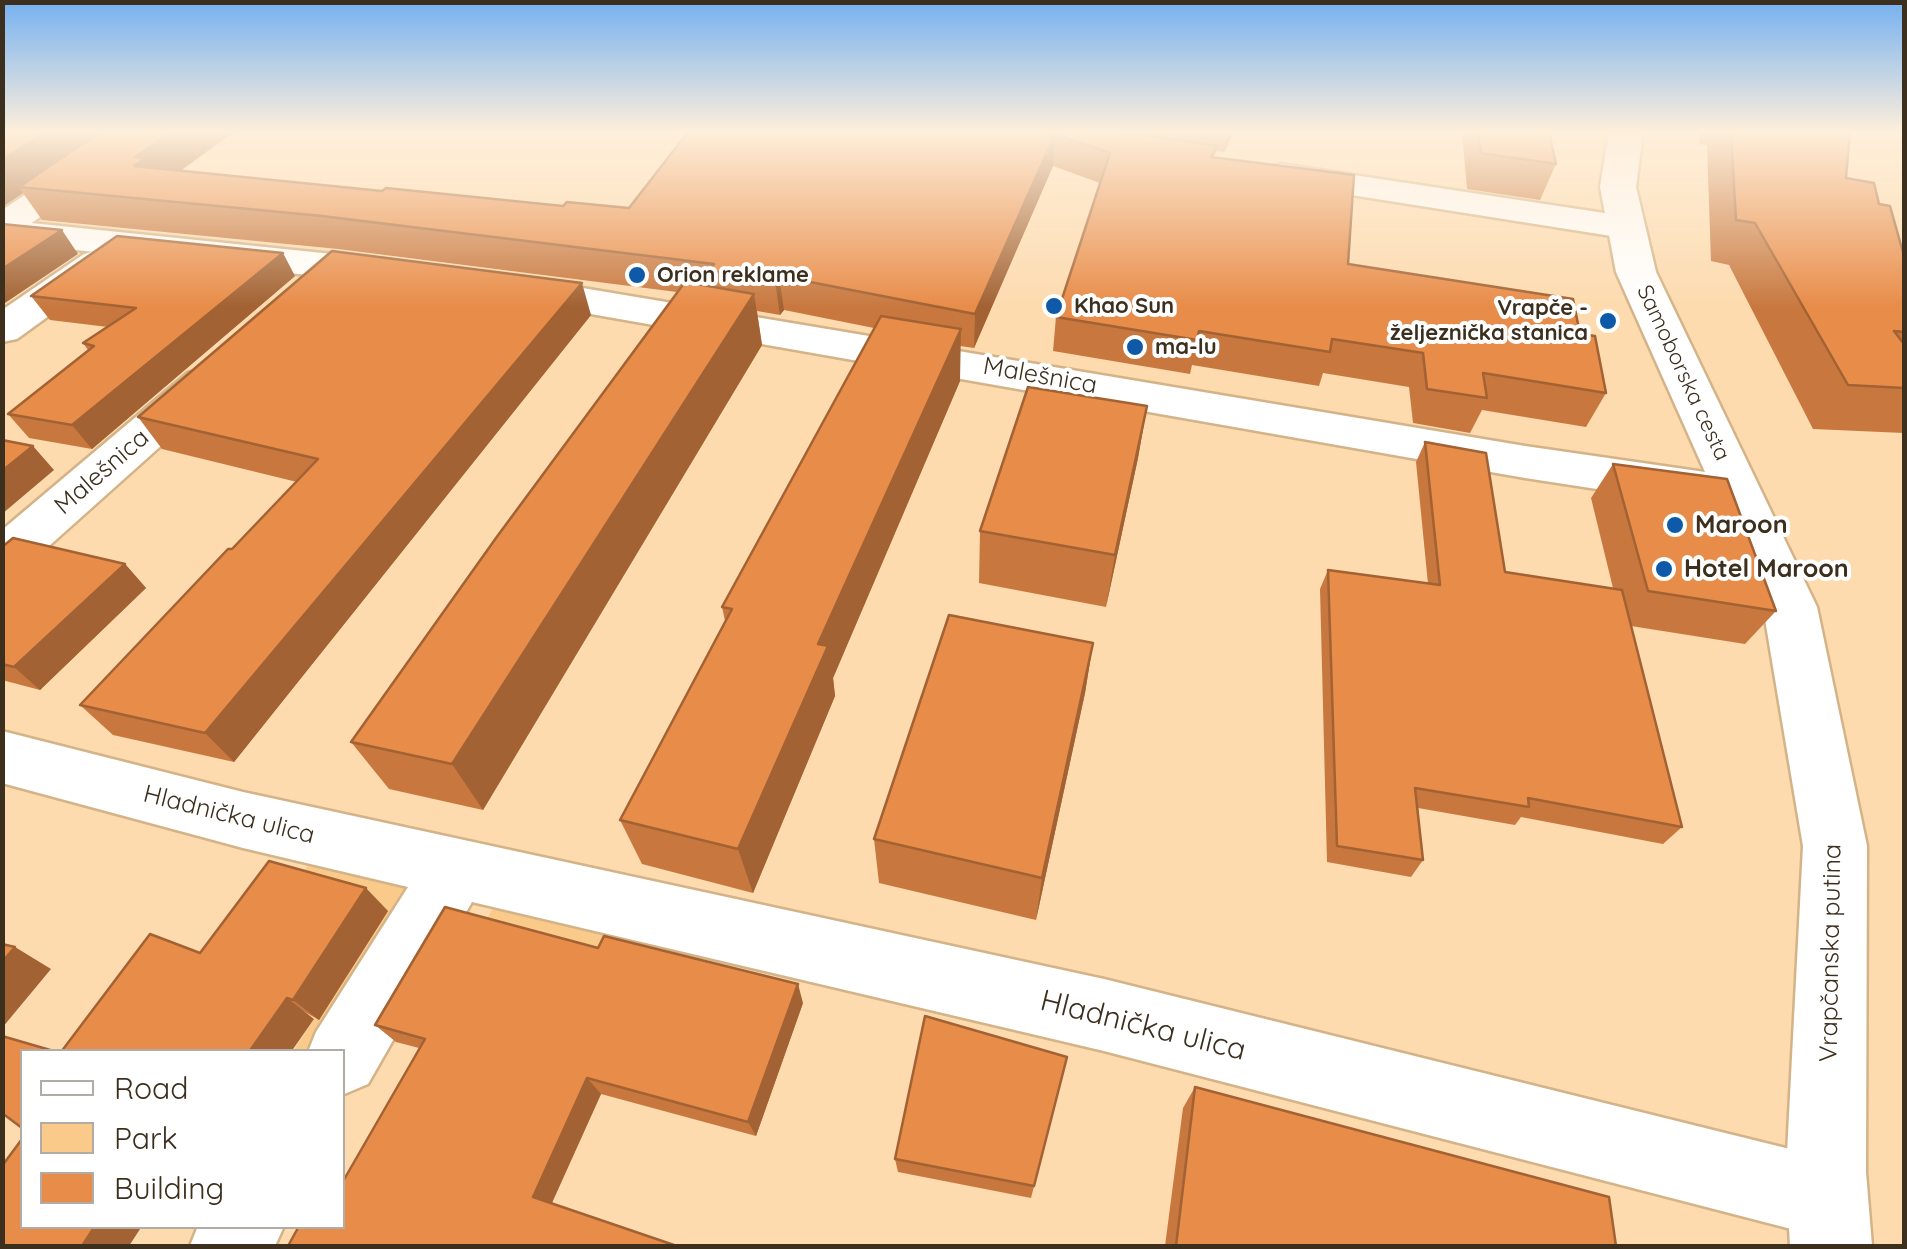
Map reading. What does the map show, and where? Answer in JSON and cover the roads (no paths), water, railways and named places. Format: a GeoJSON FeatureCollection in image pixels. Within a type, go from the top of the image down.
{"type":"FeatureCollection","features":[{"type":"Feature","properties":{"kind":"street"},"geometry":{"type":"LineString","coordinates":[[2,229],[58,190]]}},
{"type":"Feature","properties":{"kind":"street"},"geometry":{"type":"LineString","coordinates":[[1382,190],[1624,227]]}},
{"type":"Feature","properties":{"kind":"street","name":"Samoborska cesta"},"geometry":{"type":"LineString","coordinates":[[1619,190],[1636,272],[1664,340],[1740,494]]}},
{"type":"Feature","properties":{"kind":"street","name":"Malešnica"},"geometry":{"type":"LineString","coordinates":[[2,229],[586,298],[1525,462],[1740,494]]}},
{"type":"Feature","properties":{"kind":"street"},"geometry":{"type":"LineString","coordinates":[[2,330],[125,243]]}},
{"type":"Feature","properties":{"kind":"street"},"geometry":{"type":"LineString","coordinates":[[294,304],[338,266]]}},
{"type":"Feature","properties":{"kind":"street","name":"Malešnica"},"geometry":{"type":"LineString","coordinates":[[2,559],[236,355]]}},
{"type":"Feature","properties":{"kind":"street","name":"Vrapčanska putina"},"geometry":{"type":"LineString","coordinates":[[1740,494],[1790,608],[1836,846],[1828,1222]]}},
{"type":"Feature","properties":{"kind":"street","name":"Hladnička ulica"},"geometry":{"type":"LineString","coordinates":[[2,756],[243,820],[1104,1015],[1828,1222]]}},
{"type":"Feature","properties":{"kind":"street"},"geometry":{"type":"LineString","coordinates":[[345,1053],[456,868]]}},
{"type":"Feature","properties":{"kind":"place","name":"Orion reklame"},"geometry":{"type":"Point","coordinates":[637,275]}},
{"type":"Feature","properties":{"kind":"place","name":"Khao Sun"},"geometry":{"type":"Point","coordinates":[1054,306]}},
{"type":"Feature","properties":{"kind":"place","name":"Vrapče - željeznička stanica"},"geometry":{"type":"Point","coordinates":[1608,321]}},
{"type":"Feature","properties":{"kind":"place","name":"ma-lu"},"geometry":{"type":"Point","coordinates":[1135,347]}},
{"type":"Feature","properties":{"kind":"place","name":"Maroon"},"geometry":{"type":"Point","coordinates":[1675,525]}},
{"type":"Feature","properties":{"kind":"place","name":"Hotel Maroon"},"geometry":{"type":"Point","coordinates":[1664,569]}}]}
